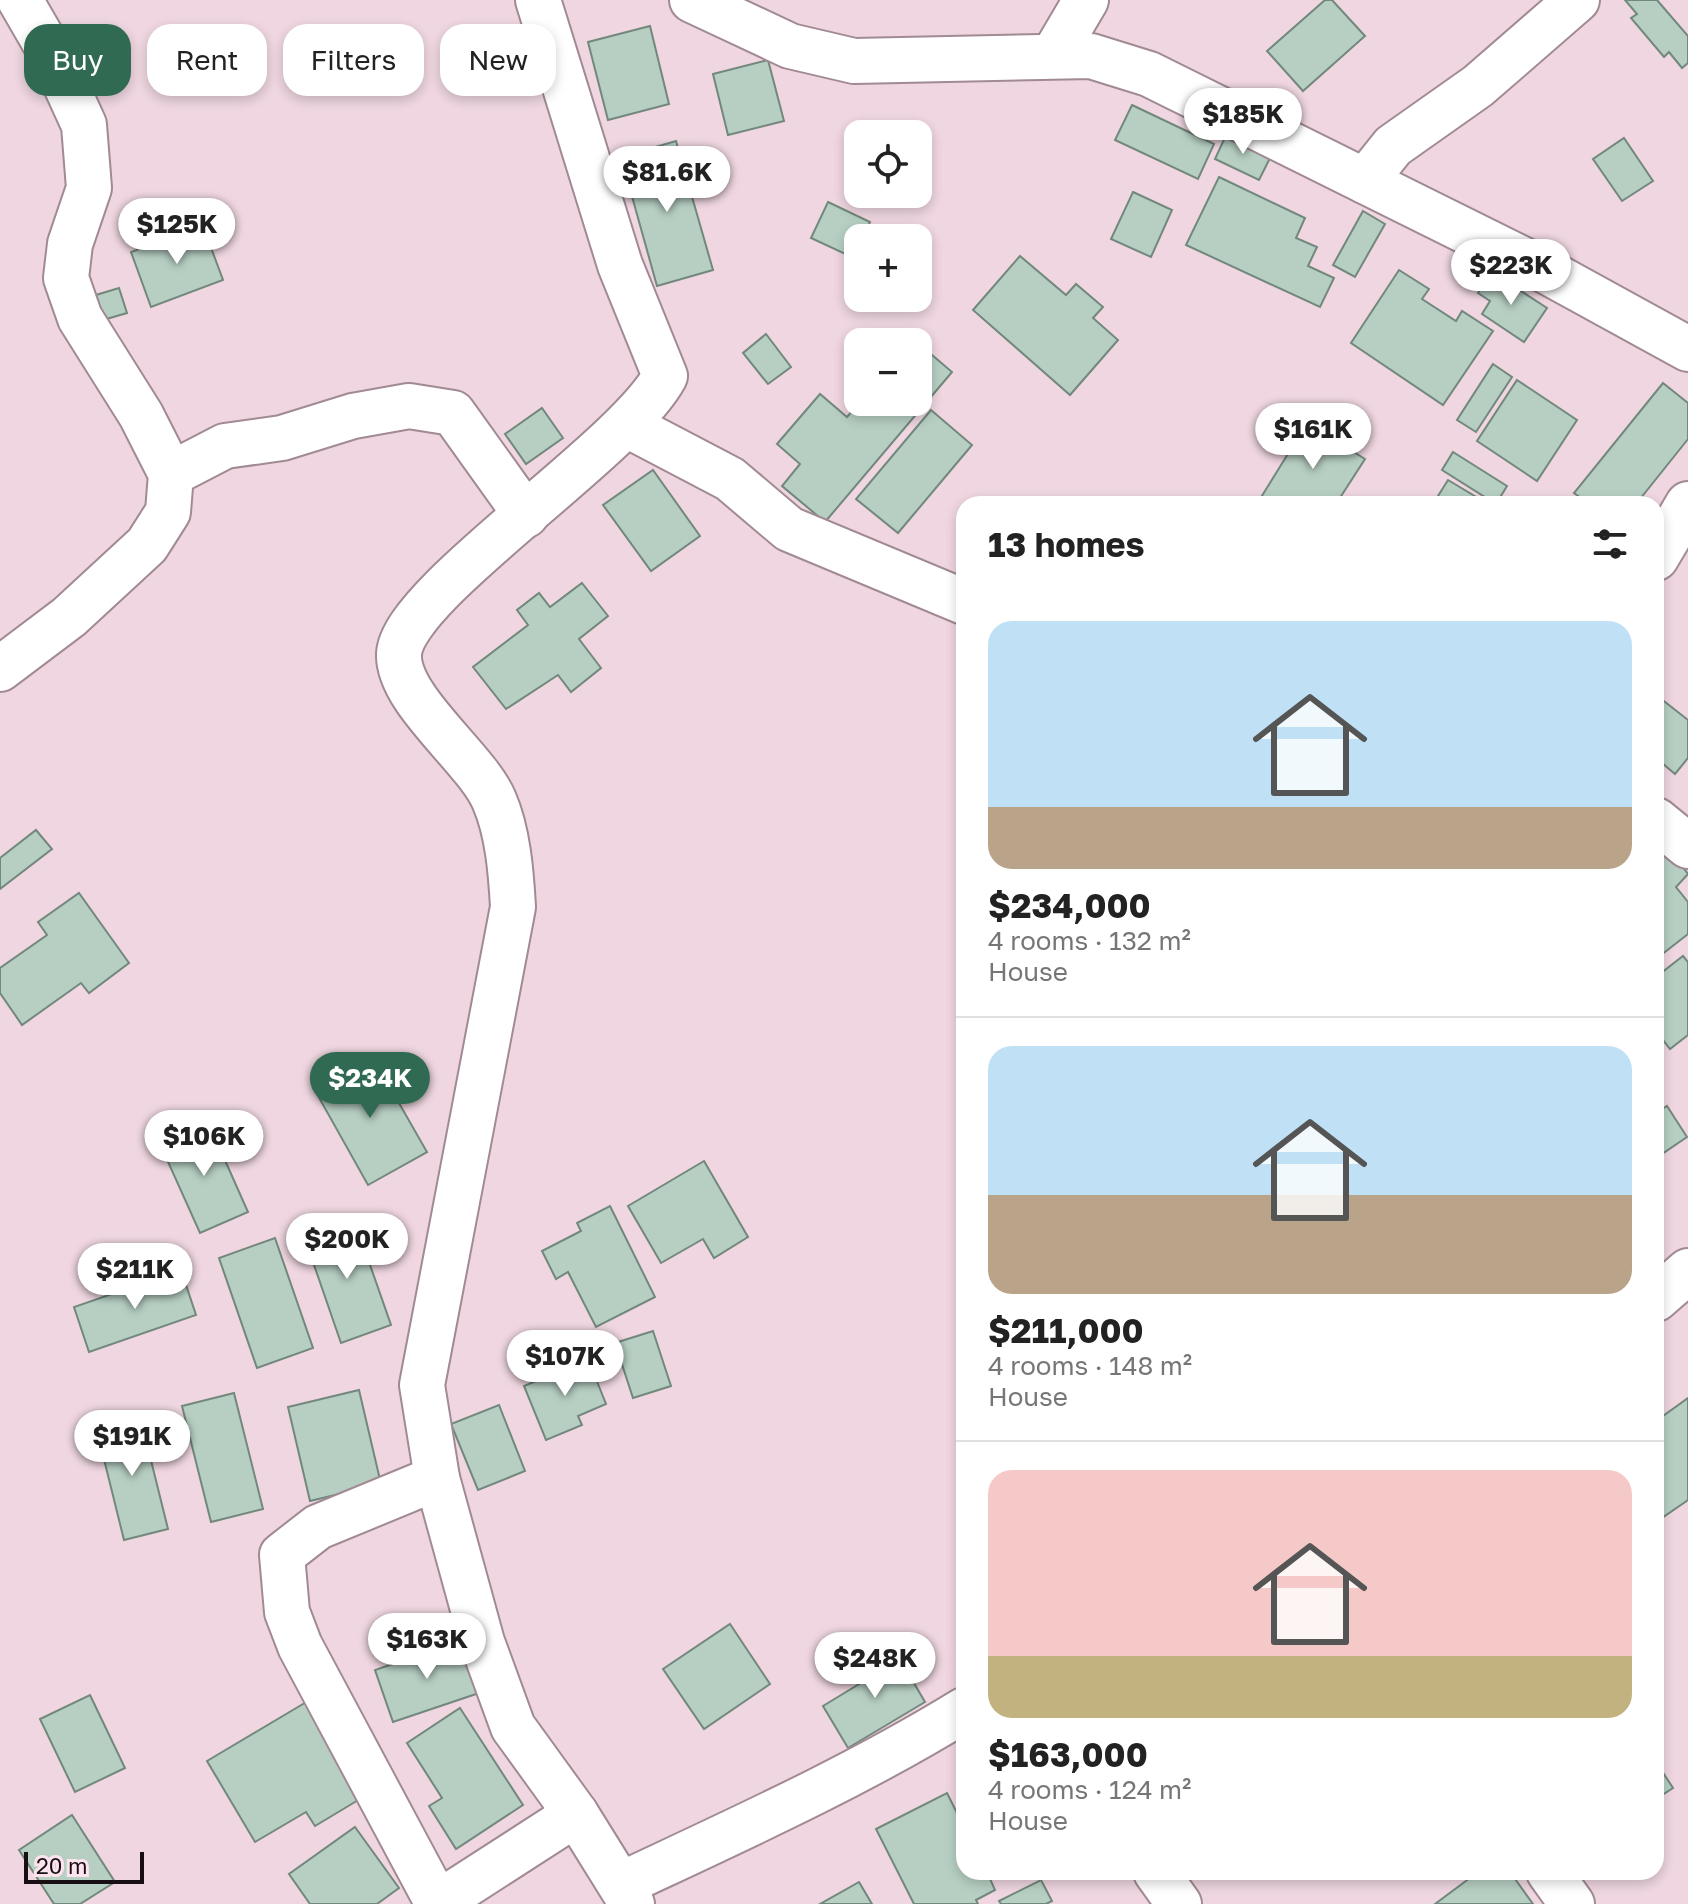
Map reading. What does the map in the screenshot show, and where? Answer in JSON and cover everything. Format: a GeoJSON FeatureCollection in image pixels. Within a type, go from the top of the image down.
{"type":"FeatureCollection","features":[{"type":"Feature","properties":{"kind":"street"},"geometry":{"type":"LineString","coordinates":[[0,669],[69,617],[147,545],[168,512],[171,474],[141,415],[80,318],[66,278],[70,244],[89,188],[84,125],[53,57],[20,0]]}},
{"type":"Feature","properties":{"kind":"street"},"geometry":{"type":"LineString","coordinates":[[538,0],[620,265],[665,376],[655,394],[627,425],[435,598],[414,621],[399,653],[406,684],[494,798],[512,881],[513,907],[422,1385],[437,1478],[482,1642],[513,1727],[576,1814],[627,1894],[773,1813],[912,1742],[956,1715]]}},
{"type":"Feature","properties":{"kind":"street"},"geometry":{"type":"LineString","coordinates":[[692,0],[790,46],[854,61],[1091,56],[1149,74],[1544,270],[1688,349]]}},
{"type":"Feature","properties":{"kind":"street"},"geometry":{"type":"LineString","coordinates":[[1053,56],[1086,0]]}},
{"type":"Feature","properties":{"kind":"street"},"geometry":{"type":"LineString","coordinates":[[1365,181],[1393,146],[1478,86],[1577,0]]}},
{"type":"Feature","properties":{"kind":"street"},"geometry":{"type":"LineString","coordinates":[[171,474],[225,446],[282,438],[353,416],[409,406],[453,413],[526,515]]}},
{"type":"Feature","properties":{"kind":"street"},"geometry":{"type":"LineString","coordinates":[[627,425],[730,479],[789,529],[956,599]]}},
{"type":"Feature","properties":{"kind":"street"},"geometry":{"type":"LineString","coordinates":[[1664,544],[1688,504]]}},
{"type":"Feature","properties":{"kind":"street"},"geometry":{"type":"LineString","coordinates":[[1664,826],[1688,846]]}},
{"type":"Feature","properties":{"kind":"street"},"geometry":{"type":"LineString","coordinates":[[1664,1292],[1688,1271]]}},
{"type":"Feature","properties":{"kind":"street"},"geometry":{"type":"LineString","coordinates":[[437,1478],[318,1527],[282,1555],[287,1612],[300,1646],[438,1904],[576,1814]]}},
{"type":"Feature","properties":{"kind":"street"},"geometry":{"type":"LineString","coordinates":[[1162,1880],[1179,1904]]}},
{"type":"Feature","properties":{"kind":"street"},"geometry":{"type":"LineString","coordinates":[[1555,1880],[1572,1904]]}},
{"type":"Feature","properties":{"kind":"building"},"geometry":{"type":"Polygon","coordinates":[[[1325,0],[1332,0],[1365,36],[1303,91],[1267,51],[1325,0]]]}},
{"type":"Feature","properties":{"kind":"building"},"geometry":{"type":"Polygon","coordinates":[[[1625,0],[1657,0],[1688,36],[1688,63],[1682,68],[1669,52],[1664,57],[1631,18],[1637,14],[1625,0]]]}},
{"type":"Feature","properties":{"kind":"building"},"geometry":{"type":"Polygon","coordinates":[[[650,26],[669,104],[608,120],[588,42],[650,26]]]}},
{"type":"Feature","properties":{"kind":"building"},"geometry":{"type":"Polygon","coordinates":[[[768,60],[784,121],[728,135],[713,74],[768,60]]]}},
{"type":"Feature","properties":{"kind":"building"},"geometry":{"type":"Polygon","coordinates":[[[1132,105],[1214,144],[1198,179],[1115,140],[1132,105]]]}},
{"type":"Feature","properties":{"kind":"building"},"geometry":{"type":"Polygon","coordinates":[[[1227,133],[1272,154],[1259,180],[1215,159],[1227,133]]]}},
{"type":"Feature","properties":{"kind":"building"},"geometry":{"type":"Polygon","coordinates":[[[1624,138],[1653,181],[1622,201],[1593,159],[1624,138]]]}},
{"type":"Feature","properties":{"kind":"building"},"geometry":{"type":"Polygon","coordinates":[[[676,141],[713,270],[657,286],[621,157],[676,141]]]}},
{"type":"Feature","properties":{"kind":"building"},"geometry":{"type":"Polygon","coordinates":[[[1219,177],[1305,218],[1296,238],[1317,247],[1308,266],[1334,278],[1320,307],[1186,245],[1219,177]]]}},
{"type":"Feature","properties":{"kind":"building"},"geometry":{"type":"Polygon","coordinates":[[[1133,192],[1172,210],[1151,257],[1111,239],[1133,192]]]}},
{"type":"Feature","properties":{"kind":"building"},"geometry":{"type":"Polygon","coordinates":[[[828,202],[870,222],[844,224],[844,253],[811,238],[828,202]]]}},
{"type":"Feature","properties":{"kind":"building"},"geometry":{"type":"Polygon","coordinates":[[[1363,211],[1385,224],[1355,277],[1333,265],[1363,211]]]}},
{"type":"Feature","properties":{"kind":"building"},"geometry":{"type":"Polygon","coordinates":[[[203,226],[223,280],[151,307],[131,252],[203,226]]]}},
{"type":"Feature","properties":{"kind":"building"},"geometry":{"type":"Polygon","coordinates":[[[1020,256],[1066,295],[1076,284],[1103,307],[1093,318],[1118,340],[1070,395],[973,310],[1020,256]]]}},
{"type":"Feature","properties":{"kind":"building"},"geometry":{"type":"Polygon","coordinates":[[[1399,270],[1429,289],[1422,299],[1456,321],[1462,311],[1493,331],[1443,405],[1351,343],[1399,270]]]}},
{"type":"Feature","properties":{"kind":"building"},"geometry":{"type":"Polygon","coordinates":[[[1492,272],[1547,308],[1524,342],[1482,314],[1490,301],[1478,293],[1492,272]]]}},
{"type":"Feature","properties":{"kind":"building"},"geometry":{"type":"Polygon","coordinates":[[[119,288],[127,313],[103,320],[96,295],[119,288]]]}},
{"type":"Feature","properties":{"kind":"building"},"geometry":{"type":"Polygon","coordinates":[[[766,334],[791,367],[768,384],[743,353],[766,334]]]}},
{"type":"Feature","properties":{"kind":"building"},"geometry":{"type":"Polygon","coordinates":[[[932,355],[952,372],[932,396],[932,355]]]}},
{"type":"Feature","properties":{"kind":"building"},"geometry":{"type":"Polygon","coordinates":[[[1493,364],[1512,377],[1476,432],[1457,420],[1493,364]]]}},
{"type":"Feature","properties":{"kind":"building"},"geometry":{"type":"Polygon","coordinates":[[[1517,380],[1577,420],[1537,481],[1477,441],[1517,380]]]}},
{"type":"Feature","properties":{"kind":"building"},"geometry":{"type":"Polygon","coordinates":[[[1663,383],[1688,403],[1688,439],[1642,496],[1578,496],[1574,493],[1663,383]]]}},
{"type":"Feature","properties":{"kind":"building"},"geometry":{"type":"Polygon","coordinates":[[[820,394],[847,417],[915,416],[825,522],[782,486],[800,464],[777,444],[820,394]]]}},
{"type":"Feature","properties":{"kind":"building"},"geometry":{"type":"Polygon","coordinates":[[[542,408],[563,438],[526,464],[505,434],[542,408]]]}},
{"type":"Feature","properties":{"kind":"building"},"geometry":{"type":"Polygon","coordinates":[[[932,411],[972,445],[898,533],[856,499],[926,416],[932,416],[932,411]]]}},
{"type":"Feature","properties":{"kind":"building"},"geometry":{"type":"Polygon","coordinates":[[[1307,423],[1365,459],[1341,496],[1262,496],[1307,423]]]}},
{"type":"Feature","properties":{"kind":"building"},"geometry":{"type":"Polygon","coordinates":[[[1453,452],[1507,486],[1501,496],[1483,496],[1442,470],[1453,452]]]}},
{"type":"Feature","properties":{"kind":"building"},"geometry":{"type":"Polygon","coordinates":[[[653,470],[700,536],[651,571],[603,505],[653,470]]]}},
{"type":"Feature","properties":{"kind":"building"},"geometry":{"type":"Polygon","coordinates":[[[1448,480],[1475,496],[1438,496],[1448,480]]]}},
{"type":"Feature","properties":{"kind":"building"},"geometry":{"type":"Polygon","coordinates":[[[582,583],[608,616],[579,639],[601,668],[571,692],[558,675],[506,709],[473,667],[528,625],[517,610],[539,593],[550,607],[582,583]]]}},
{"type":"Feature","properties":{"kind":"building"},"geometry":{"type":"Polygon","coordinates":[[[1664,701],[1688,720],[1688,758],[1675,774],[1664,765],[1664,701]]]}},
{"type":"Feature","properties":{"kind":"building"},"geometry":{"type":"Polygon","coordinates":[[[36,830],[52,849],[0,889],[0,858],[36,830]]]}},
{"type":"Feature","properties":{"kind":"building"},"geometry":{"type":"Polygon","coordinates":[[[1667,847],[1688,874],[1676,887],[1688,902],[1688,934],[1664,953],[1664,849],[1667,847]]]}},
{"type":"Feature","properties":{"kind":"building"},"geometry":{"type":"Polygon","coordinates":[[[79,893],[129,963],[89,993],[81,983],[22,1025],[0,993],[0,968],[47,935],[38,922],[79,893]]]}},
{"type":"Feature","properties":{"kind":"building"},"geometry":{"type":"Polygon","coordinates":[[[1683,956],[1688,962],[1688,1035],[1670,1049],[1664,1041],[1664,971],[1683,956]]]}},
{"type":"Feature","properties":{"kind":"building"},"geometry":{"type":"Polygon","coordinates":[[[371,1054],[427,1152],[368,1185],[313,1087],[371,1054]]]}},
{"type":"Feature","properties":{"kind":"building"},"geometry":{"type":"Polygon","coordinates":[[[1667,1106],[1687,1137],[1664,1153],[1664,1108],[1667,1106]]]}},
{"type":"Feature","properties":{"kind":"building"},"geometry":{"type":"Polygon","coordinates":[[[208,1122],[248,1212],[200,1233],[160,1144],[208,1122]]]}},
{"type":"Feature","properties":{"kind":"building"},"geometry":{"type":"Polygon","coordinates":[[[704,1161],[748,1237],[714,1258],[703,1239],[661,1263],[628,1206],[704,1161]]]}},
{"type":"Feature","properties":{"kind":"building"},"geometry":{"type":"Polygon","coordinates":[[[610,1206],[655,1297],[596,1327],[568,1272],[556,1279],[542,1251],[581,1231],[577,1223],[610,1206]]]}},
{"type":"Feature","properties":{"kind":"building"},"geometry":{"type":"Polygon","coordinates":[[[354,1219],[391,1325],[341,1343],[304,1236],[354,1219]]]}},
{"type":"Feature","properties":{"kind":"building"},"geometry":{"type":"Polygon","coordinates":[[[275,1238],[313,1348],[257,1368],[219,1258],[275,1238]]]}},
{"type":"Feature","properties":{"kind":"building"},"geometry":{"type":"Polygon","coordinates":[[[181,1270],[196,1315],[89,1352],[74,1307],[181,1270]]]}},
{"type":"Feature","properties":{"kind":"building"},"geometry":{"type":"Polygon","coordinates":[[[653,1331],[671,1386],[633,1398],[615,1343],[653,1331]]]}},
{"type":"Feature","properties":{"kind":"building"},"geometry":{"type":"Polygon","coordinates":[[[588,1359],[606,1404],[578,1416],[582,1425],[546,1440],[524,1386],[588,1359]]]}},
{"type":"Feature","properties":{"kind":"building"},"geometry":{"type":"Polygon","coordinates":[[[359,1390],[381,1484],[310,1501],[288,1407],[359,1390]]]}},
{"type":"Feature","properties":{"kind":"building"},"geometry":{"type":"Polygon","coordinates":[[[234,1393],[263,1509],[211,1522],[182,1406],[234,1393]]]}},
{"type":"Feature","properties":{"kind":"building"},"geometry":{"type":"Polygon","coordinates":[[[1688,1398],[1688,1500],[1664,1516],[1664,1415],[1688,1398]]]}},
{"type":"Feature","properties":{"kind":"building"},"geometry":{"type":"Polygon","coordinates":[[[499,1405],[525,1471],[478,1490],[451,1424],[499,1405]]]}},
{"type":"Feature","properties":{"kind":"building"},"geometry":{"type":"Polygon","coordinates":[[[140,1416],[168,1529],[124,1540],[96,1427],[140,1416]]]}},
{"type":"Feature","properties":{"kind":"building"},"geometry":{"type":"Polygon","coordinates":[[[730,1624],[770,1684],[704,1729],[663,1669],[730,1624]]]}},
{"type":"Feature","properties":{"kind":"building"},"geometry":{"type":"Polygon","coordinates":[[[461,1640],[479,1693],[393,1722],[375,1670],[461,1640]]]}},
{"type":"Feature","properties":{"kind":"building"},"geometry":{"type":"Polygon","coordinates":[[[894,1649],[925,1702],[848,1748],[823,1706],[869,1678],[863,1668],[894,1649]]]}},
{"type":"Feature","properties":{"kind":"building"},"geometry":{"type":"Polygon","coordinates":[[[90,1695],[125,1768],[75,1792],[40,1719],[90,1695]]]}},
{"type":"Feature","properties":{"kind":"building"},"geometry":{"type":"Polygon","coordinates":[[[308,1701],[365,1796],[315,1826],[306,1812],[255,1842],[207,1761],[308,1701]]]}},
{"type":"Feature","properties":{"kind":"building"},"geometry":{"type":"Polygon","coordinates":[[[460,1708],[523,1805],[456,1849],[429,1806],[442,1798],[407,1743],[460,1708]]]}},
{"type":"Feature","properties":{"kind":"building"},"geometry":{"type":"Polygon","coordinates":[[[1664,1774],[1673,1788],[1664,1794],[1664,1774]]]}},
{"type":"Feature","properties":{"kind":"building"},"geometry":{"type":"Polygon","coordinates":[[[947,1793],[956,1811],[956,1880],[991,1880],[995,1890],[976,1900],[978,1904],[914,1904],[876,1829],[947,1793]]]}},
{"type":"Feature","properties":{"kind":"building"},"geometry":{"type":"Polygon","coordinates":[[[72,1815],[115,1882],[80,1904],[54,1904],[19,1850],[72,1815]]]}},
{"type":"Feature","properties":{"kind":"building"},"geometry":{"type":"Polygon","coordinates":[[[355,1827],[399,1888],[377,1904],[310,1904],[289,1874],[355,1827]]]}},
{"type":"Feature","properties":{"kind":"building"},"geometry":{"type":"Polygon","coordinates":[[[1041,1880],[1052,1901],[1046,1904],[1001,1904],[999,1901],[1041,1880]]]}},
{"type":"Feature","properties":{"kind":"building"},"geometry":{"type":"Polygon","coordinates":[[[1467,1880],[1516,1880],[1533,1904],[1435,1904],[1467,1880]]]}},
{"type":"Feature","properties":{"kind":"building"},"geometry":{"type":"Polygon","coordinates":[[[859,1882],[872,1904],[820,1904],[859,1882]]]}}]}
